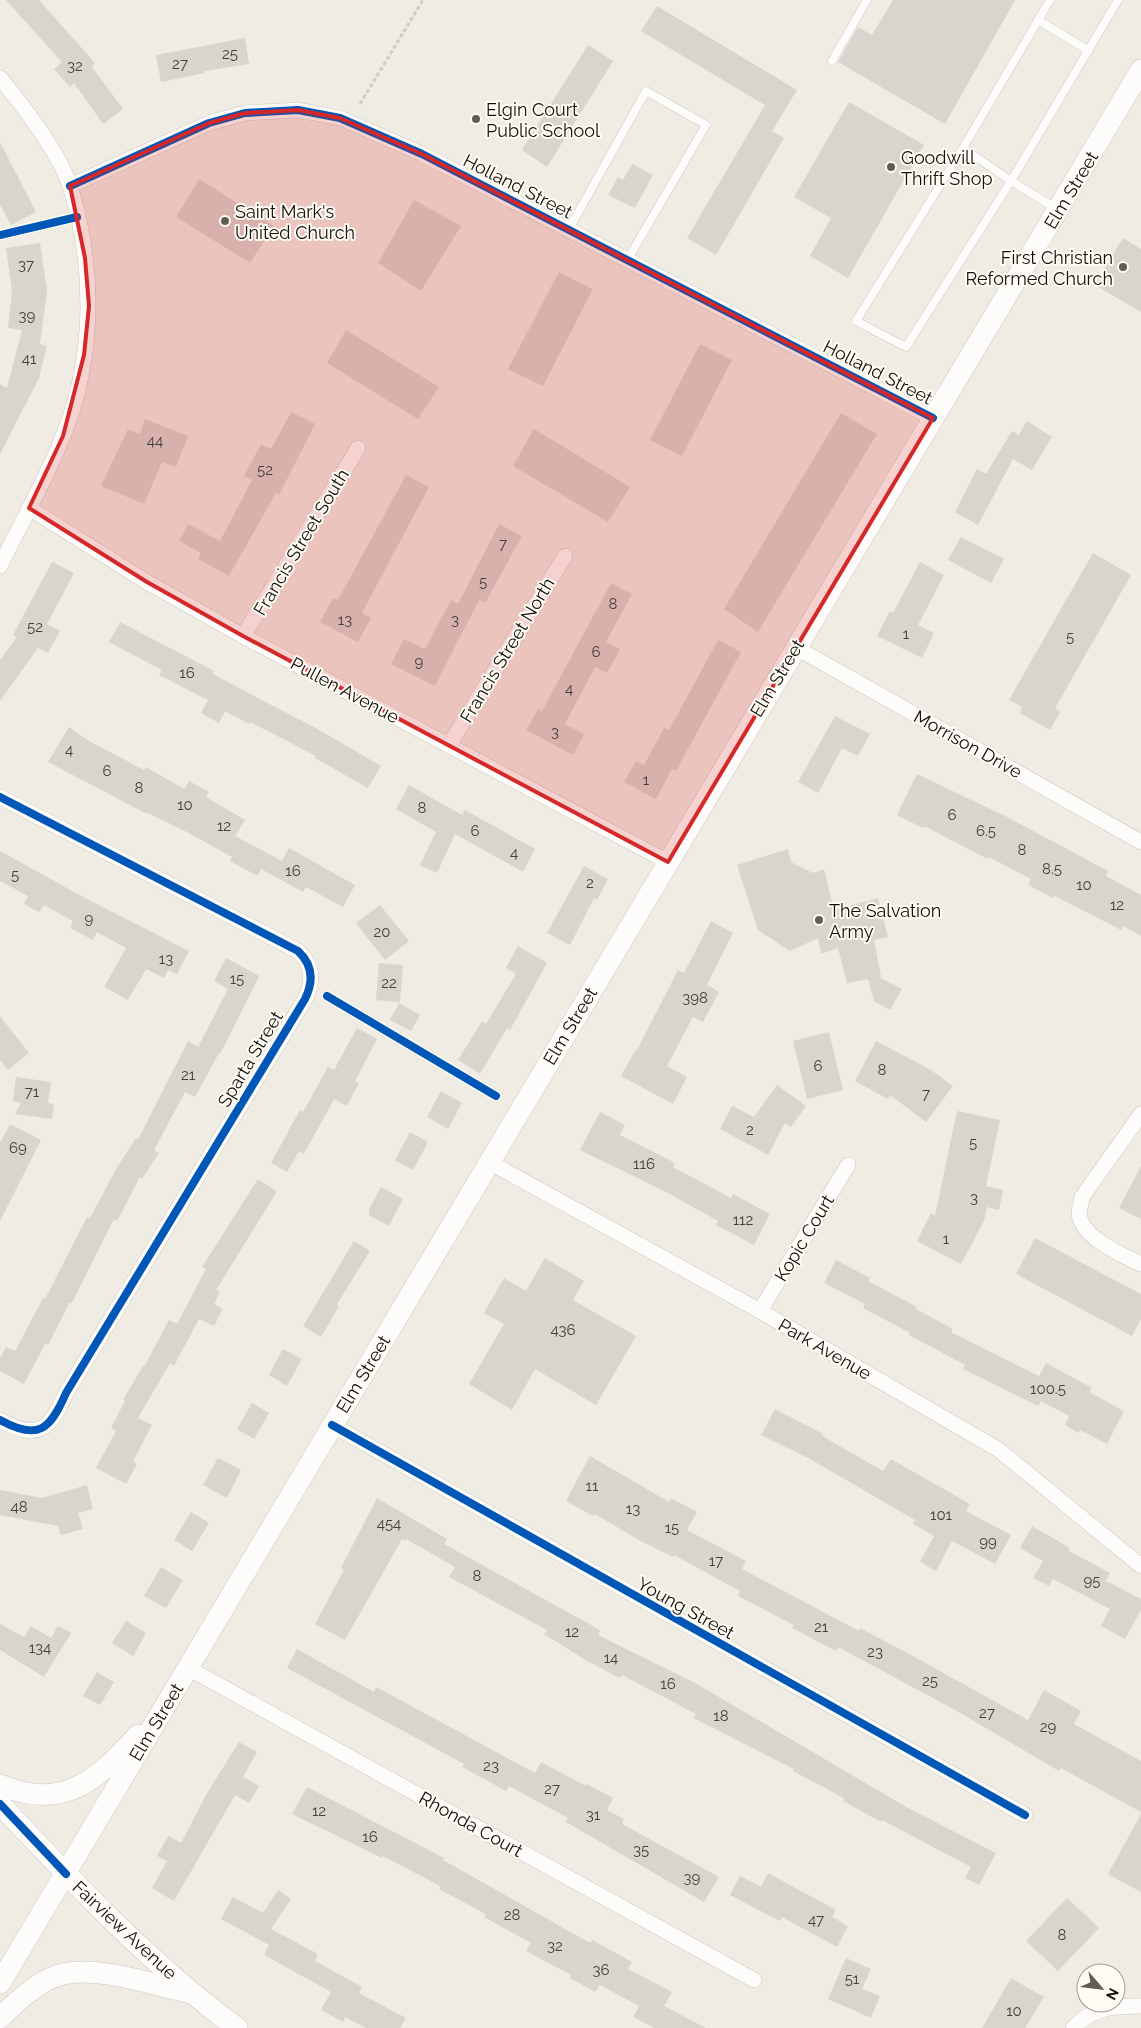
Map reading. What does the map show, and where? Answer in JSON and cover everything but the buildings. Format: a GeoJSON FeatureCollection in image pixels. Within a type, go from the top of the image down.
{"type":"FeatureCollection","features":[{"type":"Feature","properties":{"kind":"main road","name":"Elm Street"},"geometry":{"type":"LineString","coordinates":[[0,1983],[795,647],[1141,70]]}},
{"type":"Feature","properties":{"kind":"main road"},"geometry":{"type":"LineString","coordinates":[[0,1785],[20,1792],[47,1796],[90,1780],[113,1763],[170,1699]]}},
{"type":"Feature","properties":{"kind":"main road","name":"Fairview Avenue"},"geometry":{"type":"LineString","coordinates":[[0,1804],[66,1874],[194,1993],[237,2028]]}},
{"type":"Feature","properties":{"kind":"main road"},"geometry":{"type":"LineString","coordinates":[[0,2018],[48,1980],[79,1971],[103,1973],[194,1993]]}},
{"type":"Feature","properties":{"kind":"street"},"geometry":{"type":"LineString","coordinates":[[0,78],[24,109],[49,147],[61,166],[70,186],[85,258],[88,297],[84,354],[77,395],[64,436],[0,566]]}},
{"type":"Feature","properties":{"kind":"street","name":"Holland Street"},"geometry":{"type":"LineString","coordinates":[[70,186],[209,123],[245,113],[298,110],[340,118],[367,128],[422,154],[933,418]]}},
{"type":"Feature","properties":{"kind":"street","name":"Francis Street South"},"geometry":{"type":"LineString","coordinates":[[243,636],[358,448]]}},
{"type":"Feature","properties":{"kind":"street","name":"Pullen Avenue"},"geometry":{"type":"LineString","coordinates":[[28,508],[147,582],[243,636],[668,862]]}},
{"type":"Feature","properties":{"kind":"street","name":"Francis Street North"},"geometry":{"type":"LineString","coordinates":[[449,745],[565,556]]}},
{"type":"Feature","properties":{"kind":"street","name":"Morrison Drive"},"geometry":{"type":"LineString","coordinates":[[795,647],[1141,842]]}},
{"type":"Feature","properties":{"kind":"street","name":"Sparta Street"},"geometry":{"type":"LineString","coordinates":[[0,796],[298,951],[308,962],[312,975],[311,987],[305,999],[66,1393],[58,1412],[51,1421],[33,1432],[21,1431],[0,1420]]}},
{"type":"Feature","properties":{"kind":"street"},"geometry":{"type":"LineString","coordinates":[[1141,1114],[1086,1192],[1079,1213],[1085,1226],[1097,1240],[1141,1264]]}},
{"type":"Feature","properties":{"kind":"street","name":"Park Avenue"},"geometry":{"type":"LineString","coordinates":[[489,1162],[760,1311],[999,1450],[1141,1566]]}},
{"type":"Feature","properties":{"kind":"street","name":"Kopic Court"},"geometry":{"type":"LineString","coordinates":[[760,1311],[848,1165]]}},
{"type":"Feature","properties":{"kind":"street","name":"Young Street"},"geometry":{"type":"LineString","coordinates":[[332,1425],[1025,1815]]}},
{"type":"Feature","properties":{"kind":"street","name":"Rhonda Court"},"geometry":{"type":"LineString","coordinates":[[188,1668],[754,1980]]}},
{"type":"Feature","properties":{"kind":"street"},"geometry":{"type":"LineString","coordinates":[[1073,2028],[1092,2012],[1107,2007],[1141,2006]]}},
{"type":"Feature","properties":{"kind":"lane"},"geometry":{"type":"LineString","coordinates":[[832,61],[867,0]]}},
{"type":"Feature","properties":{"kind":"lane"},"geometry":{"type":"LineString","coordinates":[[1050,0],[963,148],[856,321],[906,347],[1011,181],[1090,51],[1118,0]]}},
{"type":"Feature","properties":{"kind":"lane"},"geometry":{"type":"LineString","coordinates":[[1038,20],[1090,51]]}},
{"type":"Feature","properties":{"kind":"lane"},"geometry":{"type":"LineString","coordinates":[[569,229],[646,91],[706,125],[628,259]]}},
{"type":"Feature","properties":{"kind":"lane"},"geometry":{"type":"LineString","coordinates":[[963,148],[1058,210]]}},
{"type":"Feature","properties":{"kind":"path"},"geometry":{"type":"LineString","coordinates":[[360,104],[423,0]]}},
{"type":"Feature","properties":{"kind":"highlighted area"},"geometry":{"type":"Polygon","coordinates":[[[298,110],[340,118],[422,154],[933,418],[668,862],[243,636],[147,582],[29,508],[63,436],[84,355],[89,306],[85,258],[70,186],[209,123],[245,113],[298,110]]]}},
{"type":"Feature","properties":{"kind":"cycle path"},"geometry":{"type":"LineString","coordinates":[[70,186],[209,123],[245,113],[298,110],[340,118],[422,154],[933,418]]}},
{"type":"Feature","properties":{"kind":"cycle path"},"geometry":{"type":"LineString","coordinates":[[0,235],[77,217]]}},
{"type":"Feature","properties":{"kind":"cycle path"},"geometry":{"type":"LineString","coordinates":[[0,797],[298,951],[307,962],[311,980],[305,999],[66,1393],[54,1416],[41,1428],[33,1430],[24,1430],[0,1420]]}},
{"type":"Feature","properties":{"kind":"cycle path"},"geometry":{"type":"LineString","coordinates":[[327,996],[496,1096]]}},
{"type":"Feature","properties":{"kind":"cycle path"},"geometry":{"type":"LineString","coordinates":[[332,1425],[1025,1815]]}},
{"type":"Feature","properties":{"kind":"cycle path"},"geometry":{"type":"LineString","coordinates":[[0,1804],[66,1874]]}},
{"type":"Feature","properties":{"kind":"place","name":"Elgin Court Public School"},"geometry":{"type":"Point","coordinates":[476,119]}},
{"type":"Feature","properties":{"kind":"place","name":"Goodwill Thrift Shop"},"geometry":{"type":"Point","coordinates":[891,167]}},
{"type":"Feature","properties":{"kind":"place","name":"Saint Mark's United Church"},"geometry":{"type":"Point","coordinates":[225,221]}},
{"type":"Feature","properties":{"kind":"place","name":"First Christian Reformed Church"},"geometry":{"type":"Point","coordinates":[1123,267]}},
{"type":"Feature","properties":{"kind":"place","name":"The Salvation Army"},"geometry":{"type":"Point","coordinates":[819,920]}}]}
